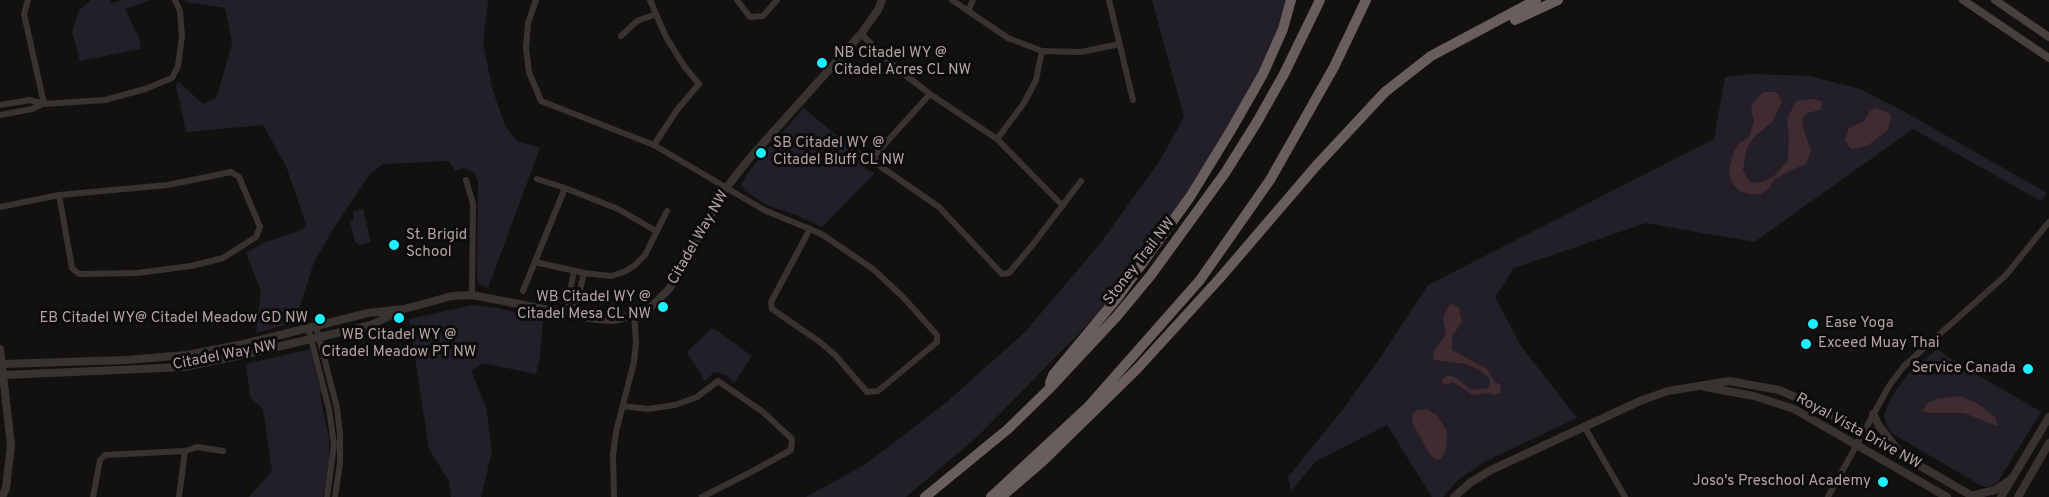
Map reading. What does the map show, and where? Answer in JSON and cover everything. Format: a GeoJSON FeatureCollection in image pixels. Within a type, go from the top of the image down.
{"type":"FeatureCollection","features":[{"type":"Feature","properties":{"kind":"highway"},"geometry":{"type":"LineString","coordinates":[[1048,390],[1053,375],[1125,288],[1208,169],[1252,96],[1268,64],[1283,29],[1291,0]]}},
{"type":"Feature","properties":{"kind":"highway","name":"Stoney Trail NW"},"geometry":{"type":"LineString","coordinates":[[926,497],[1008,429],[1048,390],[1117,316],[1151,275],[1208,198],[1268,103],[1320,0]]}},
{"type":"Feature","properties":{"kind":"highway"},"geometry":{"type":"LineString","coordinates":[[991,497],[1088,406],[1200,280],[1276,170],[1334,67],[1366,0]]}},
{"type":"Feature","properties":{"kind":"highway"},"geometry":{"type":"LineString","coordinates":[[1001,497],[1042,462],[1137,369],[1384,92],[1431,56],[1536,0]]}},
{"type":"Feature","properties":{"kind":"highway"},"geometry":{"type":"LineString","coordinates":[[1486,28],[1506,24],[1558,0]]}},
{"type":"Feature","properties":{"kind":"main road"},"geometry":{"type":"LineString","coordinates":[[1964,0],[2049,58]]}},
{"type":"Feature","properties":{"kind":"main road"},"geometry":{"type":"LineString","coordinates":[[1995,0],[2049,37]]}},
{"type":"Feature","properties":{"kind":"street"},"geometry":{"type":"LineString","coordinates":[[28,0],[24,14],[44,104]]}},
{"type":"Feature","properties":{"kind":"street"},"geometry":{"type":"LineString","coordinates":[[0,105],[30,100],[44,104],[105,100],[145,89],[172,78],[178,66],[182,36],[180,11],[175,0]]}},
{"type":"Feature","properties":{"kind":"street"},"geometry":{"type":"LineString","coordinates":[[536,0],[528,23],[526,48],[530,72],[541,101],[654,145],[764,210],[810,229],[823,235],[873,269],[903,297],[937,335],[937,342],[878,391],[867,392],[835,355],[772,309],[771,302],[810,229]]}},
{"type":"Feature","properties":{"kind":"street"},"geometry":{"type":"LineString","coordinates":[[650,0],[666,37],[699,84],[677,110],[654,145]]}},
{"type":"Feature","properties":{"kind":"street"},"geometry":{"type":"LineString","coordinates":[[737,0],[750,17],[763,16],[777,0]]}},
{"type":"Feature","properties":{"kind":"street","name":"Citadel Way NW"},"geometry":{"type":"LineString","coordinates":[[3,364],[126,360],[187,355],[244,344],[368,313],[404,309],[452,296],[472,295],[613,320],[634,315],[651,307],[669,290],[727,187],[749,159],[861,34],[878,10],[882,0]]}},
{"type":"Feature","properties":{"kind":"street"},"geometry":{"type":"LineString","coordinates":[[952,0],[1008,38],[1042,51],[1081,52],[1120,44]]}},
{"type":"Feature","properties":{"kind":"street"},"geometry":{"type":"LineString","coordinates":[[968,11],[973,0]]}},
{"type":"Feature","properties":{"kind":"street"},"geometry":{"type":"LineString","coordinates":[[1109,0],[1133,100]]}},
{"type":"Feature","properties":{"kind":"street"},"geometry":{"type":"LineString","coordinates":[[621,36],[637,21],[656,14]]}},
{"type":"Feature","properties":{"kind":"street"},"geometry":{"type":"LineString","coordinates":[[861,34],[895,67],[930,94],[997,139],[1063,206]]}},
{"type":"Feature","properties":{"kind":"street"},"geometry":{"type":"LineString","coordinates":[[997,139],[1024,103],[1032,88],[1042,51]]}},
{"type":"Feature","properties":{"kind":"street"},"geometry":{"type":"LineString","coordinates":[[930,94],[874,156],[877,164],[939,207],[1002,274],[1009,273],[1081,181]]}},
{"type":"Feature","properties":{"kind":"street"},"geometry":{"type":"LineString","coordinates":[[0,115],[32,110],[44,104]]}},
{"type":"Feature","properties":{"kind":"street"},"geometry":{"type":"LineString","coordinates":[[0,207],[59,195],[168,185],[231,172],[239,177],[260,227],[256,237],[244,246],[223,258],[202,264],[137,273],[79,274],[72,268],[59,195]]}},
{"type":"Feature","properties":{"kind":"street"},"geometry":{"type":"LineString","coordinates":[[537,179],[618,209],[656,231]]}},
{"type":"Feature","properties":{"kind":"street"},"geometry":{"type":"LineString","coordinates":[[466,180],[472,204],[472,295]]}},
{"type":"Feature","properties":{"kind":"street"},"geometry":{"type":"LineString","coordinates":[[523,291],[565,188]]}},
{"type":"Feature","properties":{"kind":"street"},"geometry":{"type":"LineString","coordinates":[[535,262],[584,273],[611,276],[634,266],[645,255],[667,211]]}},
{"type":"Feature","properties":{"kind":"street"},"geometry":{"type":"LineString","coordinates":[[1828,497],[1889,386],[1904,366],[1999,282],[2049,222]]}},
{"type":"Feature","properties":{"kind":"street"},"geometry":{"type":"LineString","coordinates":[[570,314],[574,271]]}},
{"type":"Feature","properties":{"kind":"street"},"geometry":{"type":"LineString","coordinates":[[570,314],[584,273]]}},
{"type":"Feature","properties":{"kind":"street","name":"Citadel Way NW"},"geometry":{"type":"LineString","coordinates":[[4,375],[184,367],[371,325],[404,309]]}},
{"type":"Feature","properties":{"kind":"street"},"geometry":{"type":"LineString","coordinates":[[614,497],[613,454],[635,352],[634,315]]}},
{"type":"Feature","properties":{"kind":"street"},"geometry":{"type":"LineString","coordinates":[[312,326],[337,408],[340,463],[335,497]]}},
{"type":"Feature","properties":{"kind":"street"},"geometry":{"type":"LineString","coordinates":[[315,337],[334,445],[327,497]]}},
{"type":"Feature","properties":{"kind":"street"},"geometry":{"type":"LineString","coordinates":[[244,344],[247,354]]}},
{"type":"Feature","properties":{"kind":"street"},"geometry":{"type":"LineString","coordinates":[[0,349],[11,445],[6,488],[2,497]]}},
{"type":"Feature","properties":{"kind":"street"},"geometry":{"type":"LineString","coordinates":[[126,360],[126,370]]}},
{"type":"Feature","properties":{"kind":"street"},"geometry":{"type":"LineString","coordinates":[[623,406],[648,409],[675,405],[697,397],[718,381],[763,412],[792,440],[791,450],[702,497]]}},
{"type":"Feature","properties":{"kind":"street","name":"Royal Vista Drive NW"},"geometry":{"type":"LineString","coordinates":[[1454,497],[1485,473],[1640,401],[1668,391],[1729,381],[1779,390],[1816,406],[1972,496]]}},
{"type":"Feature","properties":{"kind":"street","name":"Royal Vista Drive NW"},"geometry":{"type":"LineString","coordinates":[[1701,386],[1754,396],[1794,409],[1947,497]]}},
{"type":"Feature","properties":{"kind":"street"},"geometry":{"type":"LineString","coordinates":[[1873,414],[1879,426],[1902,455]]}},
{"type":"Feature","properties":{"kind":"street"},"geometry":{"type":"LineString","coordinates":[[2001,497],[2049,417]]}},
{"type":"Feature","properties":{"kind":"street"},"geometry":{"type":"LineString","coordinates":[[1584,426],[1625,497]]}},
{"type":"Feature","properties":{"kind":"street"},"geometry":{"type":"LineString","coordinates":[[2019,496],[2049,443]]}},
{"type":"Feature","properties":{"kind":"street"},"geometry":{"type":"LineString","coordinates":[[93,497],[100,460],[105,454],[185,451],[197,447],[223,451]]}},
{"type":"Feature","properties":{"kind":"street"},"geometry":{"type":"LineString","coordinates":[[179,497],[185,451]]}},
{"type":"Feature","properties":{"kind":"street"},"geometry":{"type":"LineString","coordinates":[[1972,496],[1995,490],[2013,477]]}},
{"type":"Feature","properties":{"kind":"shaded area"},"geometry":{"type":"Polygon","coordinates":[[[91,0],[110,0],[112,3],[122,0],[150,0],[125,9],[140,40],[140,49],[80,61],[72,32],[79,10],[91,0]]]}},
{"type":"Feature","properties":{"kind":"shaded area"},"geometry":{"type":"Polygon","coordinates":[[[185,0],[488,0],[483,43],[492,88],[505,126],[517,141],[540,148],[488,288],[479,284],[477,279],[478,182],[475,173],[464,168],[455,171],[449,161],[383,164],[370,174],[314,262],[299,309],[298,321],[256,333],[261,291],[246,253],[263,243],[302,230],[306,224],[286,166],[263,125],[186,132],[176,85],[179,82],[203,104],[217,97],[232,43],[225,8],[185,0]]]}},
{"type":"Feature","properties":{"kind":"shaded area"},"geometry":{"type":"Polygon","coordinates":[[[1152,0],[1289,0],[1264,67],[1191,190],[1097,315],[977,437],[906,497],[806,497],[866,464],[948,401],[1025,332],[1099,245],[1159,162],[1184,117],[1152,0]]]}},
{"type":"Feature","properties":{"kind":"shaded area"},"geometry":{"type":"Polygon","coordinates":[[[1753,74],[1809,76],[1860,89],[2047,193],[2041,201],[1913,129],[1754,242],[1646,223],[1514,268],[1495,297],[1521,346],[1577,418],[1484,462],[1458,480],[1443,497],[1432,497],[1387,425],[1316,461],[1291,491],[1288,477],[1344,408],[1428,285],[1714,139],[1725,77],[1753,74]]]}},
{"type":"Feature","properties":{"kind":"shaded area"},"geometry":{"type":"Polygon","coordinates":[[[1763,92],[1776,92],[1782,101],[1773,121],[1753,138],[1746,150],[1743,170],[1749,181],[1755,183],[1766,181],[1775,175],[1788,161],[1787,119],[1796,101],[1815,99],[1823,102],[1820,110],[1807,113],[1802,119],[1811,150],[1806,164],[1774,180],[1761,194],[1750,194],[1741,192],[1732,183],[1729,171],[1734,151],[1749,137],[1754,121],[1751,109],[1763,92]]]}},
{"type":"Feature","properties":{"kind":"shaded area"},"geometry":{"type":"Polygon","coordinates":[[[804,108],[832,132],[864,153],[862,158],[864,166],[875,173],[822,227],[767,205],[745,191],[741,184],[768,148],[804,108]]]}},
{"type":"Feature","properties":{"kind":"shaded area"},"geometry":{"type":"Polygon","coordinates":[[[1876,108],[1889,113],[1891,117],[1888,130],[1867,146],[1851,149],[1845,140],[1849,128],[1864,121],[1870,111],[1876,108]]]}},
{"type":"Feature","properties":{"kind":"shaded area"},"geometry":{"type":"Polygon","coordinates":[[[363,209],[371,242],[359,245],[355,242],[350,221],[353,220],[353,211],[363,209]]]}},
{"type":"Feature","properties":{"kind":"shaded area"},"geometry":{"type":"Polygon","coordinates":[[[1451,303],[1459,308],[1462,322],[1452,336],[1452,350],[1487,369],[1495,383],[1501,387],[1500,393],[1473,395],[1453,382],[1445,385],[1441,382],[1446,376],[1455,377],[1470,389],[1477,390],[1487,389],[1490,384],[1489,378],[1478,369],[1465,364],[1434,360],[1433,352],[1446,335],[1443,317],[1451,303]]]}},
{"type":"Feature","properties":{"kind":"shaded area"},"geometry":{"type":"Polygon","coordinates":[[[473,305],[543,319],[540,356],[536,374],[482,363],[471,371],[486,407],[492,451],[481,497],[451,497],[449,481],[429,449],[409,319],[473,305]]]}},
{"type":"Feature","properties":{"kind":"shaded area"},"geometry":{"type":"Polygon","coordinates":[[[711,329],[715,329],[752,356],[734,383],[726,375],[717,372],[705,381],[687,352],[711,329]]]}},
{"type":"Feature","properties":{"kind":"shaded area"},"geometry":{"type":"Polygon","coordinates":[[[310,349],[321,391],[329,439],[329,462],[323,497],[249,497],[272,471],[263,409],[250,397],[246,364],[310,349]]]}},
{"type":"Feature","properties":{"kind":"shaded area"},"geometry":{"type":"Polygon","coordinates":[[[1937,349],[2041,412],[1997,483],[1988,487],[1982,486],[1893,434],[1887,426],[1884,416],[1897,389],[1908,374],[1937,349]]]}},
{"type":"Feature","properties":{"kind":"shaded area"},"geometry":{"type":"Polygon","coordinates":[[[1959,396],[1975,402],[1989,412],[1996,419],[1997,426],[1964,413],[1922,411],[1928,403],[1937,399],[1959,396]]]}},
{"type":"Feature","properties":{"kind":"shaded area"},"geometry":{"type":"Polygon","coordinates":[[[1427,409],[1437,416],[1447,431],[1446,449],[1438,460],[1433,458],[1428,451],[1413,424],[1412,415],[1417,410],[1427,409]]]}},
{"type":"Feature","properties":{"kind":"place","name":"NB Citadel WY @ Citadel Acres CL NW"},"geometry":{"type":"Point","coordinates":[822,63]}},
{"type":"Feature","properties":{"kind":"place","name":"SB Citadel WY @ Citadel Bluff CL NW"},"geometry":{"type":"Point","coordinates":[761,153]}},
{"type":"Feature","properties":{"kind":"place","name":"St. Brigid School"},"geometry":{"type":"Point","coordinates":[394,245]}},
{"type":"Feature","properties":{"kind":"place","name":"WB Citadel WY @ Citadel Mesa CL NW"},"geometry":{"type":"Point","coordinates":[663,307]}},
{"type":"Feature","properties":{"kind":"place","name":"WB Citadel WY @ Citadel Meadow PT NW"},"geometry":{"type":"Point","coordinates":[399,318]}},
{"type":"Feature","properties":{"kind":"place","name":"EB Citadel WY@ Citadel Meadow GD NW"},"geometry":{"type":"Point","coordinates":[320,319]}},
{"type":"Feature","properties":{"kind":"place","name":"Ease Yoga"},"geometry":{"type":"Point","coordinates":[1813,324]}},
{"type":"Feature","properties":{"kind":"place","name":"Exceed Muay Thai"},"geometry":{"type":"Point","coordinates":[1806,344]}},
{"type":"Feature","properties":{"kind":"place","name":"Service Canada"},"geometry":{"type":"Point","coordinates":[2028,369]}},
{"type":"Feature","properties":{"kind":"place","name":"Joso's Preschool Academy"},"geometry":{"type":"Point","coordinates":[1883,482]}}]}
